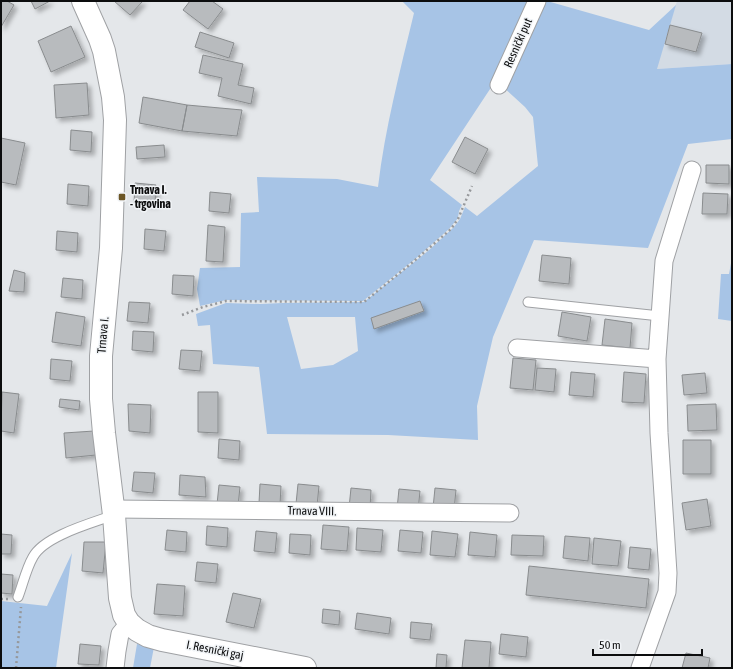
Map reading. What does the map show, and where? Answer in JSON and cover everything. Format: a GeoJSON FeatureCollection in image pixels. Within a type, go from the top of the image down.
{"type":"FeatureCollection","features":[{"type":"Feature","properties":{"kind":"street","name":"Trnava I."},"geometry":{"type":"LineString","coordinates":[[83,1],[104,51],[113,96],[115,120],[111,248],[101,356],[101,399],[114,512],[120,602],[124,615],[129,623]]}},
{"type":"Feature","properties":{"kind":"street","name":"Resnički put"},"geometry":{"type":"LineString","coordinates":[[499,85],[537,1]]}},
{"type":"Feature","properties":{"kind":"street"},"geometry":{"type":"LineString","coordinates":[[640,668],[667,592],[668,573],[659,433],[657,358],[664,262],[692,170]]}},
{"type":"Feature","properties":{"kind":"street"},"geometry":{"type":"LineString","coordinates":[[517,348],[657,358]]}},
{"type":"Feature","properties":{"kind":"street","name":"Trnava VIII."},"geometry":{"type":"LineString","coordinates":[[114,512],[510,513]]}},
{"type":"Feature","properties":{"kind":"street"},"geometry":{"type":"LineString","coordinates":[[115,668],[120,634],[129,623]]}},
{"type":"Feature","properties":{"kind":"street","name":"I. Resnički gaj"},"geometry":{"type":"LineString","coordinates":[[129,623],[143,633],[162,640],[305,668]]}},
{"type":"Feature","properties":{"kind":"lane"},"geometry":{"type":"LineString","coordinates":[[528,302],[660,316]]}},
{"type":"Feature","properties":{"kind":"lane"},"geometry":{"type":"LineString","coordinates":[[18,597],[32,557],[39,548],[55,538],[114,512]]}},
{"type":"Feature","properties":{"kind":"path"},"geometry":{"type":"LineString","coordinates":[[182,315],[203,307],[226,301],[364,302],[451,229],[458,219],[472,186]]}},
{"type":"Feature","properties":{"kind":"path"},"geometry":{"type":"LineString","coordinates":[[16,668],[22,605],[18,597]]}},
{"type":"Feature","properties":{"kind":"shaded area"},"geometry":{"type":"Polygon","coordinates":[[[402,1],[531,1],[494,83],[430,180],[462,205],[458,218],[449,229],[414,260],[363,301],[226,300],[200,306],[197,289],[200,268],[240,267],[241,213],[259,212],[257,177],[337,179],[378,187],[389,121],[414,13],[402,1]]]}},
{"type":"Feature","properties":{"kind":"shaded area"},"geometry":{"type":"Polygon","coordinates":[[[547,1],[649,30],[676,5],[657,69],[732,64],[732,139],[688,144],[648,248],[534,240],[493,337],[477,406],[478,440],[388,435],[267,434],[259,367],[213,364],[210,325],[198,326],[196,314],[226,303],[260,304],[364,302],[428,251],[454,227],[460,219],[465,207],[477,216],[538,166],[533,117],[525,107],[503,87],[535,21],[547,1]],[[287,317],[301,369],[333,365],[358,351],[355,317],[287,317]]]}},
{"type":"Feature","properties":{"kind":"shaded area"},"geometry":{"type":"Polygon","coordinates":[[[677,1],[732,1],[732,64],[656,69],[677,1]]]}},
{"type":"Feature","properties":{"kind":"shaded area"},"geometry":{"type":"Polygon","coordinates":[[[732,258],[732,321],[718,319],[721,274],[729,274],[732,258]]]}},
{"type":"Feature","properties":{"kind":"shaded area"},"geometry":{"type":"Polygon","coordinates":[[[72,553],[56,668],[1,668],[1,601],[47,606],[72,553]]]}},
{"type":"Feature","properties":{"kind":"shaded area"},"geometry":{"type":"Polygon","coordinates":[[[137,644],[154,647],[150,668],[133,668],[137,644]]]}},
{"type":"Feature","properties":{"kind":"building"},"geometry":{"type":"Polygon","coordinates":[[[1,1],[7,1],[14,5],[1,27],[1,1]]]}},
{"type":"Feature","properties":{"kind":"building"},"geometry":{"type":"Polygon","coordinates":[[[31,1],[50,1],[35,9],[31,1]]]}},
{"type":"Feature","properties":{"kind":"building"},"geometry":{"type":"Polygon","coordinates":[[[114,1],[143,1],[130,15],[114,1]]]}},
{"type":"Feature","properties":{"kind":"building"},"geometry":{"type":"Polygon","coordinates":[[[190,1],[212,1],[223,9],[208,29],[183,10],[190,1]]]}},
{"type":"Feature","properties":{"kind":"building"},"geometry":{"type":"Polygon","coordinates":[[[670,25],[702,33],[696,52],[665,44],[670,25]]]}},
{"type":"Feature","properties":{"kind":"building"},"geometry":{"type":"Polygon","coordinates":[[[71,26],[85,57],[51,72],[38,41],[71,26]]]}},
{"type":"Feature","properties":{"kind":"building"},"geometry":{"type":"Polygon","coordinates":[[[200,32],[234,43],[229,58],[195,47],[200,32]]]}},
{"type":"Feature","properties":{"kind":"building"},"geometry":{"type":"Polygon","coordinates":[[[203,55],[243,64],[238,85],[254,88],[251,104],[218,96],[222,78],[199,73],[203,55]]]}},
{"type":"Feature","properties":{"kind":"building"},"geometry":{"type":"Polygon","coordinates":[[[87,83],[89,115],[56,118],[54,85],[87,83]]]}},
{"type":"Feature","properties":{"kind":"building"},"geometry":{"type":"Polygon","coordinates":[[[143,97],[187,105],[182,131],[139,123],[143,97]]]}},
{"type":"Feature","properties":{"kind":"building"},"geometry":{"type":"Polygon","coordinates":[[[187,105],[242,110],[237,136],[182,131],[187,105]]]}},
{"type":"Feature","properties":{"kind":"building"},"geometry":{"type":"Polygon","coordinates":[[[71,130],[92,132],[91,152],[70,150],[71,130]]]}},
{"type":"Feature","properties":{"kind":"building"},"geometry":{"type":"Polygon","coordinates":[[[465,137],[488,149],[475,174],[452,162],[465,137]]]}},
{"type":"Feature","properties":{"kind":"building"},"geometry":{"type":"Polygon","coordinates":[[[1,138],[25,143],[16,185],[1,182],[1,138]]]}},
{"type":"Feature","properties":{"kind":"building"},"geometry":{"type":"Polygon","coordinates":[[[164,145],[165,157],[137,159],[136,147],[164,145]]]}},
{"type":"Feature","properties":{"kind":"building"},"geometry":{"type":"Polygon","coordinates":[[[706,165],[729,165],[729,184],[706,183],[706,165]]]}},
{"type":"Feature","properties":{"kind":"building"},"geometry":{"type":"Polygon","coordinates":[[[135,183],[156,185],[155,204],[134,203],[135,183]]]}},
{"type":"Feature","properties":{"kind":"building"},"geometry":{"type":"Polygon","coordinates":[[[68,184],[89,186],[88,206],[67,204],[68,184]]]}},
{"type":"Feature","properties":{"kind":"building"},"geometry":{"type":"Polygon","coordinates":[[[210,192],[231,194],[229,213],[209,211],[210,192]]]}},
{"type":"Feature","properties":{"kind":"building"},"geometry":{"type":"Polygon","coordinates":[[[703,193],[728,194],[727,214],[702,214],[703,193]]]}},
{"type":"Feature","properties":{"kind":"building"},"geometry":{"type":"Polygon","coordinates":[[[208,225],[225,227],[223,262],[206,261],[208,225]]]}},
{"type":"Feature","properties":{"kind":"building"},"geometry":{"type":"Polygon","coordinates":[[[145,229],[166,231],[164,251],[144,249],[145,229]]]}},
{"type":"Feature","properties":{"kind":"building"},"geometry":{"type":"Polygon","coordinates":[[[57,231],[78,233],[77,252],[56,250],[57,231]]]}},
{"type":"Feature","properties":{"kind":"building"},"geometry":{"type":"Polygon","coordinates":[[[542,255],[571,258],[569,284],[539,281],[542,255]]]}},
{"type":"Feature","properties":{"kind":"building"},"geometry":{"type":"Polygon","coordinates":[[[14,270],[25,273],[24,292],[9,291],[14,270]]]}},
{"type":"Feature","properties":{"kind":"building"},"geometry":{"type":"Polygon","coordinates":[[[173,275],[194,276],[193,296],[172,294],[173,275]]]}},
{"type":"Feature","properties":{"kind":"building"},"geometry":{"type":"Polygon","coordinates":[[[63,278],[83,280],[82,299],[61,297],[63,278]]]}},
{"type":"Feature","properties":{"kind":"building"},"geometry":{"type":"Polygon","coordinates":[[[420,301],[424,311],[374,329],[371,318],[420,301]]]}},
{"type":"Feature","properties":{"kind":"building"},"geometry":{"type":"Polygon","coordinates":[[[129,302],[150,303],[148,323],[127,321],[129,302]]]}},
{"type":"Feature","properties":{"kind":"building"},"geometry":{"type":"Polygon","coordinates":[[[56,312],[85,317],[81,346],[52,342],[56,312]]]}},
{"type":"Feature","properties":{"kind":"building"},"geometry":{"type":"Polygon","coordinates":[[[562,312],[591,317],[587,341],[558,336],[562,312]]]}},
{"type":"Feature","properties":{"kind":"building"},"geometry":{"type":"Polygon","coordinates":[[[605,319],[632,323],[630,348],[602,345],[605,319]]]}},
{"type":"Feature","properties":{"kind":"building"},"geometry":{"type":"Polygon","coordinates":[[[133,331],[154,332],[153,352],[132,350],[133,331]]]}},
{"type":"Feature","properties":{"kind":"building"},"geometry":{"type":"Polygon","coordinates":[[[181,350],[202,351],[200,371],[179,369],[181,350]]]}},
{"type":"Feature","properties":{"kind":"building"},"geometry":{"type":"Polygon","coordinates":[[[513,358],[536,360],[533,390],[510,388],[513,358]]]}},
{"type":"Feature","properties":{"kind":"building"},"geometry":{"type":"Polygon","coordinates":[[[51,359],[72,361],[70,381],[50,379],[51,359]]]}},
{"type":"Feature","properties":{"kind":"building"},"geometry":{"type":"Polygon","coordinates":[[[537,368],[556,369],[554,392],[535,390],[537,368]]]}},
{"type":"Feature","properties":{"kind":"building"},"geometry":{"type":"Polygon","coordinates":[[[571,372],[595,374],[593,397],[569,395],[571,372]]]}},
{"type":"Feature","properties":{"kind":"building"},"geometry":{"type":"Polygon","coordinates":[[[624,372],[646,374],[644,403],[622,402],[624,372]]]}},
{"type":"Feature","properties":{"kind":"building"},"geometry":{"type":"Polygon","coordinates":[[[705,373],[707,393],[684,395],[682,375],[705,373]]]}},
{"type":"Feature","properties":{"kind":"building"},"geometry":{"type":"Polygon","coordinates":[[[2,392],[19,394],[14,433],[1,431],[2,392]]]}},
{"type":"Feature","properties":{"kind":"building"},"geometry":{"type":"Polygon","coordinates":[[[198,392],[218,392],[218,433],[198,432],[198,392]]]}},
{"type":"Feature","properties":{"kind":"building"},"geometry":{"type":"Polygon","coordinates":[[[60,399],[80,401],[79,410],[59,407],[60,399]]]}},
{"type":"Feature","properties":{"kind":"building"},"geometry":{"type":"Polygon","coordinates":[[[128,404],[151,405],[150,433],[129,431],[128,404]]]}},
{"type":"Feature","properties":{"kind":"building"},"geometry":{"type":"Polygon","coordinates":[[[716,404],[717,430],[688,431],[687,405],[716,404]]]}},
{"type":"Feature","properties":{"kind":"building"},"geometry":{"type":"Polygon","coordinates":[[[94,431],[96,455],[66,458],[64,433],[94,431]]]}},
{"type":"Feature","properties":{"kind":"building"},"geometry":{"type":"Polygon","coordinates":[[[219,439],[240,441],[239,460],[218,458],[219,439]]]}},
{"type":"Feature","properties":{"kind":"building"},"geometry":{"type":"Polygon","coordinates":[[[683,440],[711,440],[711,474],[683,474],[683,440]]]}},
{"type":"Feature","properties":{"kind":"building"},"geometry":{"type":"Polygon","coordinates":[[[134,472],[155,473],[153,493],[132,491],[134,472]]]}},
{"type":"Feature","properties":{"kind":"building"},"geometry":{"type":"Polygon","coordinates":[[[180,475],[205,477],[206,497],[179,495],[180,475]]]}},
{"type":"Feature","properties":{"kind":"building"},"geometry":{"type":"Polygon","coordinates":[[[260,484],[281,486],[280,505],[259,503],[260,484]]]}},
{"type":"Feature","properties":{"kind":"building"},"geometry":{"type":"Polygon","coordinates":[[[298,484],[319,486],[317,506],[296,504],[298,484]]]}},
{"type":"Feature","properties":{"kind":"building"},"geometry":{"type":"Polygon","coordinates":[[[219,485],[240,487],[238,506],[217,504],[219,485]]]}},
{"type":"Feature","properties":{"kind":"building"},"geometry":{"type":"Polygon","coordinates":[[[351,488],[371,490],[370,509],[349,508],[351,488]]]}},
{"type":"Feature","properties":{"kind":"building"},"geometry":{"type":"Polygon","coordinates":[[[435,488],[456,490],[454,510],[433,508],[435,488]]]}},
{"type":"Feature","properties":{"kind":"building"},"geometry":{"type":"Polygon","coordinates":[[[399,489],[420,491],[418,511],[397,509],[399,489]]]}},
{"type":"Feature","properties":{"kind":"building"},"geometry":{"type":"Polygon","coordinates":[[[707,499],[711,526],[686,530],[682,503],[707,499]]]}},
{"type":"Feature","properties":{"kind":"building"},"geometry":{"type":"Polygon","coordinates":[[[323,525],[349,527],[347,551],[321,549],[323,525]]]}},
{"type":"Feature","properties":{"kind":"building"},"geometry":{"type":"Polygon","coordinates":[[[207,526],[228,528],[227,547],[206,545],[207,526]]]}},
{"type":"Feature","properties":{"kind":"building"},"geometry":{"type":"Polygon","coordinates":[[[357,528],[383,530],[381,552],[356,550],[357,528]]]}},
{"type":"Feature","properties":{"kind":"building"},"geometry":{"type":"Polygon","coordinates":[[[167,530],[187,532],[186,552],[165,550],[167,530]]]}},
{"type":"Feature","properties":{"kind":"building"},"geometry":{"type":"Polygon","coordinates":[[[400,530],[423,532],[421,553],[398,551],[400,530]]]}},
{"type":"Feature","properties":{"kind":"building"},"geometry":{"type":"Polygon","coordinates":[[[256,531],[277,533],[275,553],[254,551],[256,531]]]}},
{"type":"Feature","properties":{"kind":"building"},"geometry":{"type":"Polygon","coordinates":[[[432,531],[458,534],[455,557],[430,555],[432,531]]]}},
{"type":"Feature","properties":{"kind":"building"},"geometry":{"type":"Polygon","coordinates":[[[470,532],[497,535],[495,557],[468,555],[470,532]]]}},
{"type":"Feature","properties":{"kind":"building"},"geometry":{"type":"Polygon","coordinates":[[[1,534],[12,535],[11,554],[1,554],[1,534]]]}},
{"type":"Feature","properties":{"kind":"building"},"geometry":{"type":"Polygon","coordinates":[[[290,534],[311,535],[310,555],[289,553],[290,534]]]}},
{"type":"Feature","properties":{"kind":"building"},"geometry":{"type":"Polygon","coordinates":[[[512,535],[544,536],[543,556],[511,555],[512,535]]]}},
{"type":"Feature","properties":{"kind":"building"},"geometry":{"type":"Polygon","coordinates":[[[565,536],[590,538],[588,561],[563,558],[565,536]]]}},
{"type":"Feature","properties":{"kind":"building"},"geometry":{"type":"Polygon","coordinates":[[[594,538],[621,541],[618,566],[592,564],[594,538]]]}},
{"type":"Feature","properties":{"kind":"building"},"geometry":{"type":"Polygon","coordinates":[[[84,542],[106,542],[103,573],[82,571],[84,542]]]}},
{"type":"Feature","properties":{"kind":"building"},"geometry":{"type":"Polygon","coordinates":[[[630,547],[651,549],[649,570],[628,568],[630,547]]]}},
{"type":"Feature","properties":{"kind":"building"},"geometry":{"type":"Polygon","coordinates":[[[197,562],[218,564],[216,583],[195,581],[197,562]]]}},
{"type":"Feature","properties":{"kind":"building"},"geometry":{"type":"Polygon","coordinates":[[[529,566],[649,579],[646,608],[526,595],[529,566]]]}},
{"type":"Feature","properties":{"kind":"building"},"geometry":{"type":"Polygon","coordinates":[[[1,574],[13,575],[12,594],[1,593],[1,574]]]}},
{"type":"Feature","properties":{"kind":"building"},"geometry":{"type":"Polygon","coordinates":[[[157,584],[185,586],[183,616],[154,614],[157,584]]]}},
{"type":"Feature","properties":{"kind":"building"},"geometry":{"type":"Polygon","coordinates":[[[233,593],[261,599],[254,628],[226,622],[233,593]]]}},
{"type":"Feature","properties":{"kind":"building"},"geometry":{"type":"Polygon","coordinates":[[[323,609],[340,611],[339,625],[322,623],[323,609]]]}},
{"type":"Feature","properties":{"kind":"building"},"geometry":{"type":"Polygon","coordinates":[[[357,613],[391,618],[389,634],[355,629],[357,613]]]}},
{"type":"Feature","properties":{"kind":"building"},"geometry":{"type":"Polygon","coordinates":[[[411,622],[432,624],[430,640],[410,638],[411,622]]]}},
{"type":"Feature","properties":{"kind":"building"},"geometry":{"type":"Polygon","coordinates":[[[501,634],[528,637],[526,657],[499,654],[501,634]]]}},
{"type":"Feature","properties":{"kind":"building"},"geometry":{"type":"Polygon","coordinates":[[[465,640],[491,642],[489,668],[462,668],[465,640]]]}},
{"type":"Feature","properties":{"kind":"building"},"geometry":{"type":"Polygon","coordinates":[[[80,644],[101,646],[99,665],[78,664],[80,644]]]}},
{"type":"Feature","properties":{"kind":"building"},"geometry":{"type":"Polygon","coordinates":[[[686,653],[710,658],[708,668],[682,668],[686,653]]]}},
{"type":"Feature","properties":{"kind":"building"},"geometry":{"type":"Polygon","coordinates":[[[437,654],[447,655],[446,668],[436,668],[437,654]]]}},
{"type":"Feature","properties":{"kind":"place","name":"Trnava I. - trgovina"},"geometry":{"type":"Point","coordinates":[122,197]}}]}
